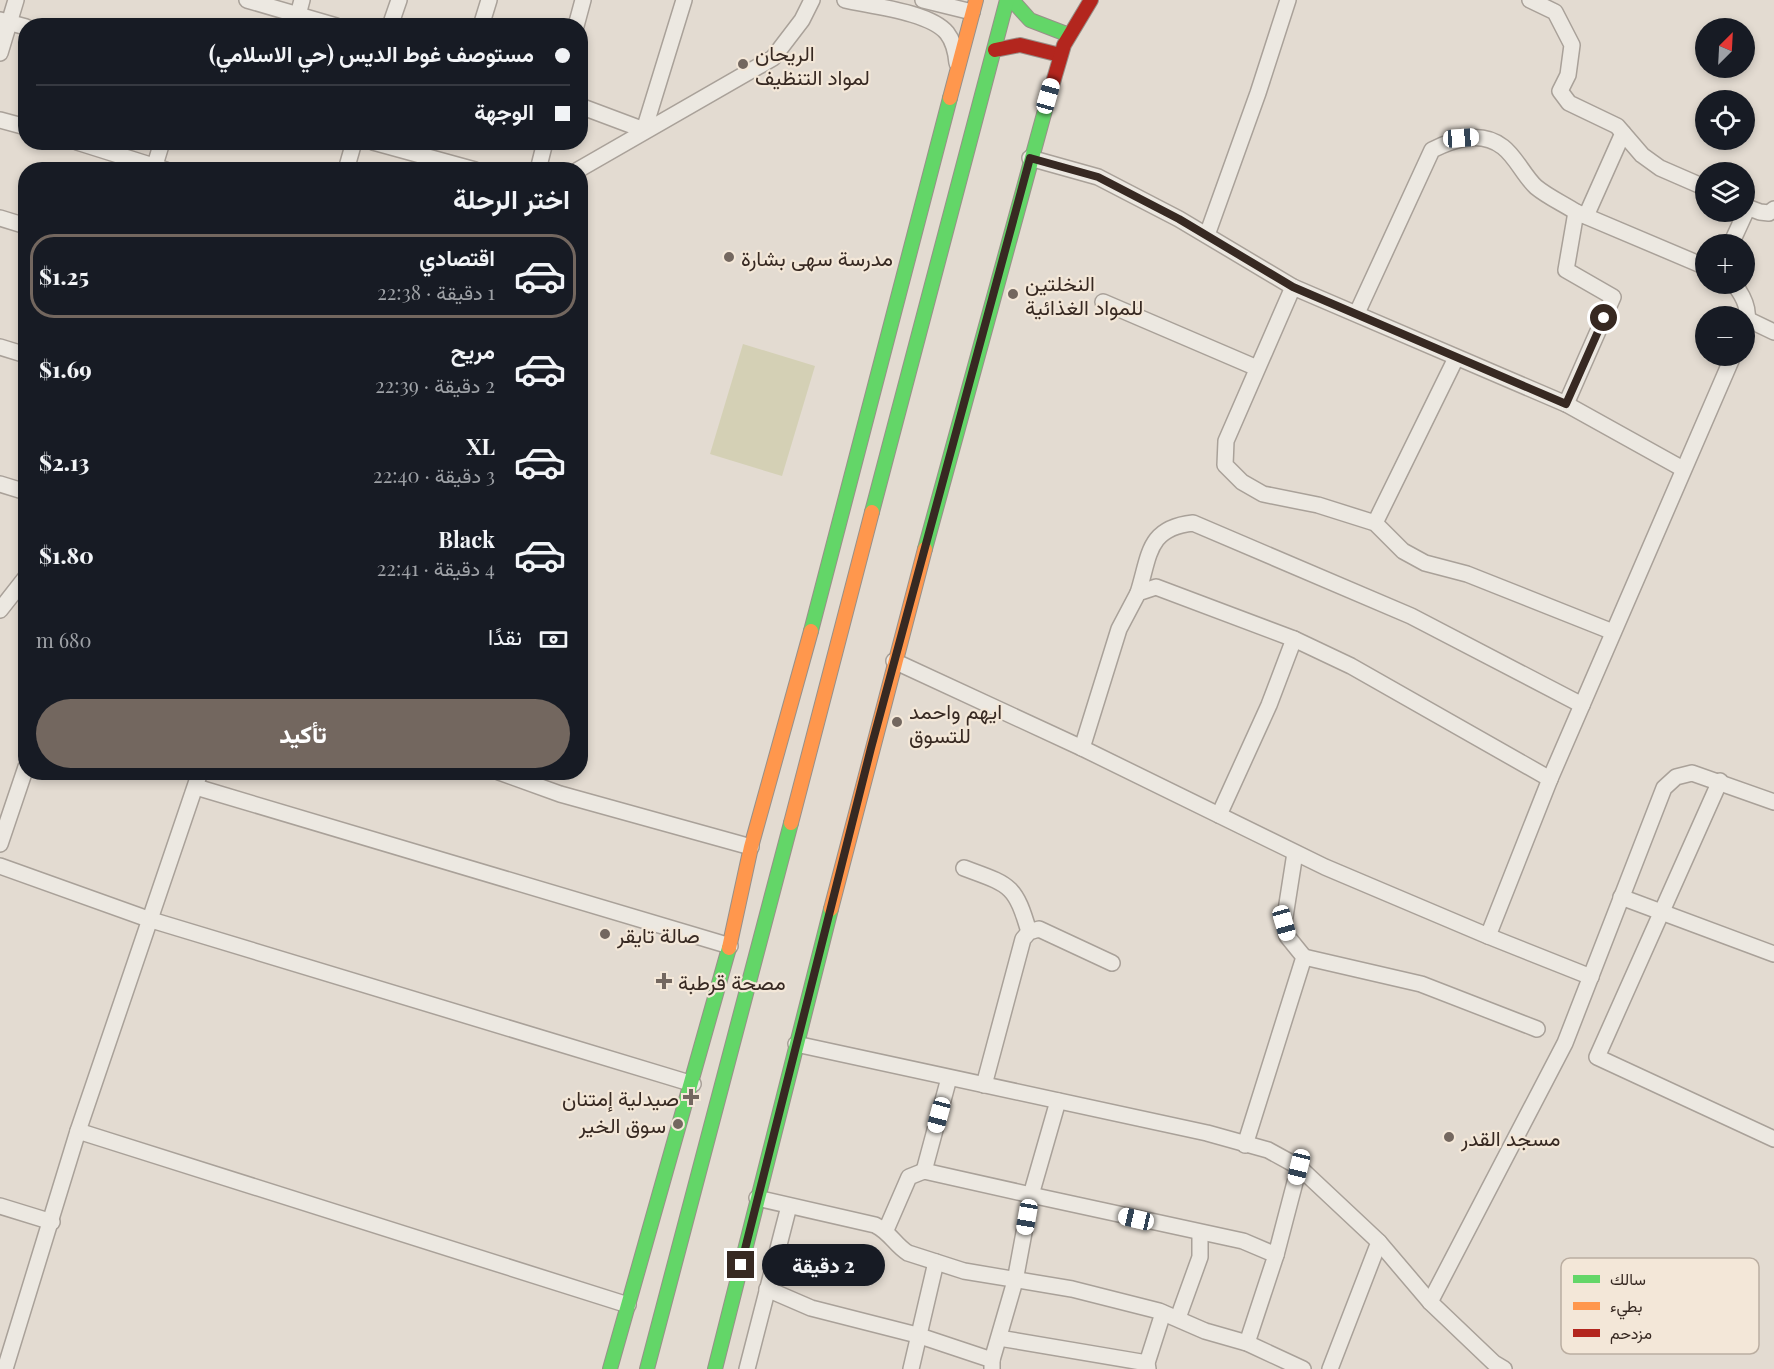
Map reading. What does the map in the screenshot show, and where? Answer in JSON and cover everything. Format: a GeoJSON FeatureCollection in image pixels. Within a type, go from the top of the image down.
{"type":"FeatureCollection","features":[{"type":"Feature","properties":{"kind":"main road"},"geometry":{"type":"LineString","coordinates":[[995,50],[1007,0]]}},
{"type":"Feature","properties":{"kind":"main road"},"geometry":{"type":"LineString","coordinates":[[1012,0],[1030,20],[1070,35]]}},
{"type":"Feature","properties":{"kind":"main road"},"geometry":{"type":"LineString","coordinates":[[715,1369],[894,661],[1030,158],[1060,55],[1091,0]]}},
{"type":"Feature","properties":{"kind":"main road"},"geometry":{"type":"LineString","coordinates":[[647,1369],[973,71],[974,6]]}},
{"type":"Feature","properties":{"kind":"main road"},"geometry":{"type":"LineString","coordinates":[[610,1369],[693,1084],[730,946],[751,847],[973,71],[995,50],[1020,45],[1060,55]]}},
{"type":"Feature","properties":{"kind":"street"},"geometry":{"type":"LineString","coordinates":[[0,53],[5,21],[16,0]]}},
{"type":"Feature","properties":{"kind":"street"},"geometry":{"type":"LineString","coordinates":[[247,0],[313,18]]}},
{"type":"Feature","properties":{"kind":"street"},"geometry":{"type":"LineString","coordinates":[[393,18],[399,0]]}},
{"type":"Feature","properties":{"kind":"street"},"geometry":{"type":"LineString","coordinates":[[483,18],[489,0]]}},
{"type":"Feature","properties":{"kind":"street"},"geometry":{"type":"LineString","coordinates":[[578,18],[583,0]]}},
{"type":"Feature","properties":{"kind":"street"},"geometry":{"type":"LineString","coordinates":[[644,130],[684,0]]}},
{"type":"Feature","properties":{"kind":"street"},"geometry":{"type":"LineString","coordinates":[[588,164],[773,58],[802,20],[812,0]]}},
{"type":"Feature","properties":{"kind":"street"},"geometry":{"type":"LineString","coordinates":[[845,0],[931,21],[947,33],[973,71]]}},
{"type":"Feature","properties":{"kind":"street"},"geometry":{"type":"LineString","coordinates":[[923,0],[974,6]]}},
{"type":"Feature","properties":{"kind":"street"},"geometry":{"type":"LineString","coordinates":[[1207,235],[1258,93],[1288,0]]}},
{"type":"Feature","properties":{"kind":"street"},"geometry":{"type":"LineString","coordinates":[[1530,0],[1555,12],[1572,45],[1568,75],[1560,91],[1569,103],[1617,126],[1642,155],[1660,168],[1695,183]]}},
{"type":"Feature","properties":{"kind":"street"},"geometry":{"type":"LineString","coordinates":[[588,109],[644,130]]}},
{"type":"Feature","properties":{"kind":"street"},"geometry":{"type":"LineString","coordinates":[[0,120],[18,126]]}},
{"type":"Feature","properties":{"kind":"street"},"geometry":{"type":"LineString","coordinates":[[1566,404],[1613,297],[1566,270],[1581,214],[1623,133]]}},
{"type":"Feature","properties":{"kind":"street"},"geometry":{"type":"LineString","coordinates":[[1357,313],[1432,150],[1461,138],[1483,137],[1503,147],[1536,187],[1581,214],[1695,262]]}},
{"type":"Feature","properties":{"kind":"street"},"geometry":{"type":"LineString","coordinates":[[104,150],[143,162]]}},
{"type":"Feature","properties":{"kind":"street"},"geometry":{"type":"LineString","coordinates":[[402,150],[446,162]]}},
{"type":"Feature","properties":{"kind":"street"},"geometry":{"type":"LineString","coordinates":[[1030,158],[1098,177],[1207,235],[1293,287],[1566,404],[1683,469]]}},
{"type":"Feature","properties":{"kind":"street"},"geometry":{"type":"LineString","coordinates":[[1755,210],[1769,213],[1774,209]]}},
{"type":"Feature","properties":{"kind":"street"},"geometry":{"type":"LineString","coordinates":[[0,218],[18,224]]}},
{"type":"Feature","properties":{"kind":"street"},"geometry":{"type":"LineString","coordinates":[[1293,287],[1226,441],[1226,465],[1242,482],[1263,494],[1318,505],[1375,523],[1403,551],[1425,563],[1467,573],[1613,632]]}},
{"type":"Feature","properties":{"kind":"street"},"geometry":{"type":"LineString","coordinates":[[1103,302],[1257,368]]}},
{"type":"Feature","properties":{"kind":"street"},"geometry":{"type":"LineString","coordinates":[[1755,327],[1774,332]]}},
{"type":"Feature","properties":{"kind":"street"},"geometry":{"type":"LineString","coordinates":[[0,346],[18,352]]}},
{"type":"Feature","properties":{"kind":"street"},"geometry":{"type":"LineString","coordinates":[[1375,523],[1456,358]]}},
{"type":"Feature","properties":{"kind":"street"},"geometry":{"type":"LineString","coordinates":[[1488,936],[1550,779],[1729,366]]}},
{"type":"Feature","properties":{"kind":"street"},"geometry":{"type":"LineString","coordinates":[[0,484],[18,490]]}},
{"type":"Feature","properties":{"kind":"street"},"geometry":{"type":"LineString","coordinates":[[1082,748],[1119,629],[1138,593],[1156,536],[1173,525],[1193,523],[1411,616],[1582,705]]}},
{"type":"Feature","properties":{"kind":"street"},"geometry":{"type":"LineString","coordinates":[[0,610],[18,587]]}},
{"type":"Feature","properties":{"kind":"street"},"geometry":{"type":"LineString","coordinates":[[1138,593],[1156,587],[1294,639],[1351,666],[1550,779]]}},
{"type":"Feature","properties":{"kind":"street"},"geometry":{"type":"LineString","coordinates":[[1219,815],[1269,705],[1294,639]]}},
{"type":"Feature","properties":{"kind":"street"},"geometry":{"type":"LineString","coordinates":[[894,661],[1082,748],[1295,853],[1488,936],[1591,977]]}},
{"type":"Feature","properties":{"kind":"street"},"geometry":{"type":"LineString","coordinates":[[1430,1302],[1565,1043],[1664,788],[1676,777],[1692,772],[1774,802]]}},
{"type":"Feature","properties":{"kind":"street"},"geometry":{"type":"LineString","coordinates":[[0,844],[22,780]]}},
{"type":"Feature","properties":{"kind":"street"},"geometry":{"type":"LineString","coordinates":[[5,1369],[52,1222],[78,1131],[148,919],[198,780],[730,946]]}},
{"type":"Feature","properties":{"kind":"street"},"geometry":{"type":"LineString","coordinates":[[521,780],[560,794],[751,847]]}},
{"type":"Feature","properties":{"kind":"street"},"geometry":{"type":"LineString","coordinates":[[1720,781],[1597,1057],[1773,1134]]}},
{"type":"Feature","properties":{"kind":"street"},"geometry":{"type":"LineString","coordinates":[[1295,853],[1284,923],[1287,936],[1304,957],[1421,984],[1537,1029]]}},
{"type":"Feature","properties":{"kind":"street"},"geometry":{"type":"LineString","coordinates":[[0,866],[148,919],[693,1084]]}},
{"type":"Feature","properties":{"kind":"street"},"geometry":{"type":"LineString","coordinates":[[964,868],[1000,881],[1013,890],[1020,902],[1029,932]]}},
{"type":"Feature","properties":{"kind":"street"},"geometry":{"type":"LineString","coordinates":[[1621,897],[1774,954]]}},
{"type":"Feature","properties":{"kind":"street"},"geometry":{"type":"LineString","coordinates":[[984,1085],[1023,939],[1029,932],[1039,929],[1112,963]]}},
{"type":"Feature","properties":{"kind":"street"},"geometry":{"type":"LineString","coordinates":[[1245,1145],[1304,957]]}},
{"type":"Feature","properties":{"kind":"street"},"geometry":{"type":"LineString","coordinates":[[796,1044],[1207,1133],[1268,1150],[1299,1167],[1379,1242],[1430,1302],[1494,1363],[1504,1369]]}},
{"type":"Feature","properties":{"kind":"street"},"geometry":{"type":"LineString","coordinates":[[924,1172],[949,1078]]}},
{"type":"Feature","properties":{"kind":"street"},"geometry":{"type":"LineString","coordinates":[[767,1289],[812,1308],[917,1335],[992,1364],[1015,1281],[1031,1195],[1058,1101]]}},
{"type":"Feature","properties":{"kind":"street"},"geometry":{"type":"LineString","coordinates":[[78,1131],[628,1305]]}},
{"type":"Feature","properties":{"kind":"street"},"geometry":{"type":"LineString","coordinates":[[1247,1343],[1276,1255],[1299,1167]]}},
{"type":"Feature","properties":{"kind":"street"},"geometry":{"type":"LineString","coordinates":[[886,1230],[909,1177],[924,1172],[1243,1241],[1276,1255]]}},
{"type":"Feature","properties":{"kind":"street"},"geometry":{"type":"LineString","coordinates":[[757,1198],[875,1225],[886,1230],[908,1253],[936,1262],[1015,1281],[1072,1289],[1163,1312],[1205,1331],[1247,1343],[1303,1369]]}},
{"type":"Feature","properties":{"kind":"street"},"geometry":{"type":"LineString","coordinates":[[0,1206],[52,1222]]}},
{"type":"Feature","properties":{"kind":"street"},"geometry":{"type":"LineString","coordinates":[[747,1369],[789,1206]]}},
{"type":"Feature","properties":{"kind":"street"},"geometry":{"type":"LineString","coordinates":[[1178,1318],[1200,1257],[1200,1233]]}},
{"type":"Feature","properties":{"kind":"street"},"geometry":{"type":"LineString","coordinates":[[1330,1369],[1379,1242]]}},
{"type":"Feature","properties":{"kind":"street"},"geometry":{"type":"LineString","coordinates":[[910,1369],[936,1262]]}},
{"type":"Feature","properties":{"kind":"street"},"geometry":{"type":"LineString","coordinates":[[999,1338],[1147,1366],[1163,1312]]}},
{"type":"Feature","properties":{"kind":"shaded area"},"geometry":{"type":"Polygon","coordinates":[[[743,344],[815,366],[782,476],[710,454],[743,344]]]}},
{"type":"Feature","properties":{"kind":"traffic: fast"},"geometry":{"type":"LineString","coordinates":[[872,512],[1007,0]]}},
{"type":"Feature","properties":{"kind":"traffic: fast"},"geometry":{"type":"LineString","coordinates":[[1012,0],[1030,20],[1069,35]]}},
{"type":"Feature","properties":{"kind":"traffic: fast"},"geometry":{"type":"LineString","coordinates":[[811,631],[950,98]]}},
{"type":"Feature","properties":{"kind":"traffic: fast"},"geometry":{"type":"LineString","coordinates":[[925,549],[1047,103]]}},
{"type":"Feature","properties":{"kind":"traffic: fast"},"geometry":{"type":"LineString","coordinates":[[647,1369],[791,823]]}},
{"type":"Feature","properties":{"kind":"traffic: fast"},"geometry":{"type":"LineString","coordinates":[[715,1369],[831,909]]}},
{"type":"Feature","properties":{"kind":"traffic: fast"},"geometry":{"type":"LineString","coordinates":[[610,1369],[729,948]]}},
{"type":"Feature","properties":{"kind":"traffic: slow"},"geometry":{"type":"LineString","coordinates":[[950,98],[976,0]]}},
{"type":"Feature","properties":{"kind":"traffic: slow"},"geometry":{"type":"LineString","coordinates":[[791,823],[872,512]]}},
{"type":"Feature","properties":{"kind":"traffic: slow"},"geometry":{"type":"LineString","coordinates":[[831,909],[925,549]]}},
{"type":"Feature","properties":{"kind":"traffic: slow"},"geometry":{"type":"LineString","coordinates":[[729,948],[751,847],[811,631]]}},
{"type":"Feature","properties":{"kind":"traffic: jam"},"geometry":{"type":"LineString","coordinates":[[1047,103],[1064,45],[1091,0]]}},
{"type":"Feature","properties":{"kind":"traffic: jam"},"geometry":{"type":"LineString","coordinates":[[995,50],[1020,45],[1060,55]]}},
{"type":"Feature","properties":{"kind":"place","name":"الريحان لمواد التنظيف"},"geometry":{"type":"Point","coordinates":[743,64]}},
{"type":"Feature","properties":{"kind":"place","name":"مدرسة سهى بشارة"},"geometry":{"type":"Point","coordinates":[729,257]}},
{"type":"Feature","properties":{"kind":"place","name":"النخلتين للمواد الغذائية"},"geometry":{"type":"Point","coordinates":[1013,294]}},
{"type":"Feature","properties":{"kind":"place","name":"ايهم واحمد للتسوق"},"geometry":{"type":"Point","coordinates":[897,722]}},
{"type":"Feature","properties":{"kind":"place","name":"صالة تايقر"},"geometry":{"type":"Point","coordinates":[605,934]}},
{"type":"Feature","properties":{"kind":"place","name":"مصحة قرطبة"},"geometry":{"type":"Point","coordinates":[664,981]}},
{"type":"Feature","properties":{"kind":"place","name":"صيدلية إمتنان"},"geometry":{"type":"Point","coordinates":[691,1097]}},
{"type":"Feature","properties":{"kind":"place","name":"سوق الخير"},"geometry":{"type":"Point","coordinates":[678,1124]}},
{"type":"Feature","properties":{"kind":"place","name":"مسجد القدر"},"geometry":{"type":"Point","coordinates":[1449,1137]}},
{"type":"Feature","properties":{"kind":"route"},"geometry":{"type":"LineString","coordinates":[[741,1265],[871,748],[1030,158],[1098,177],[1179,219],[1293,287],[1566,404],[1604,318]]}}]}
